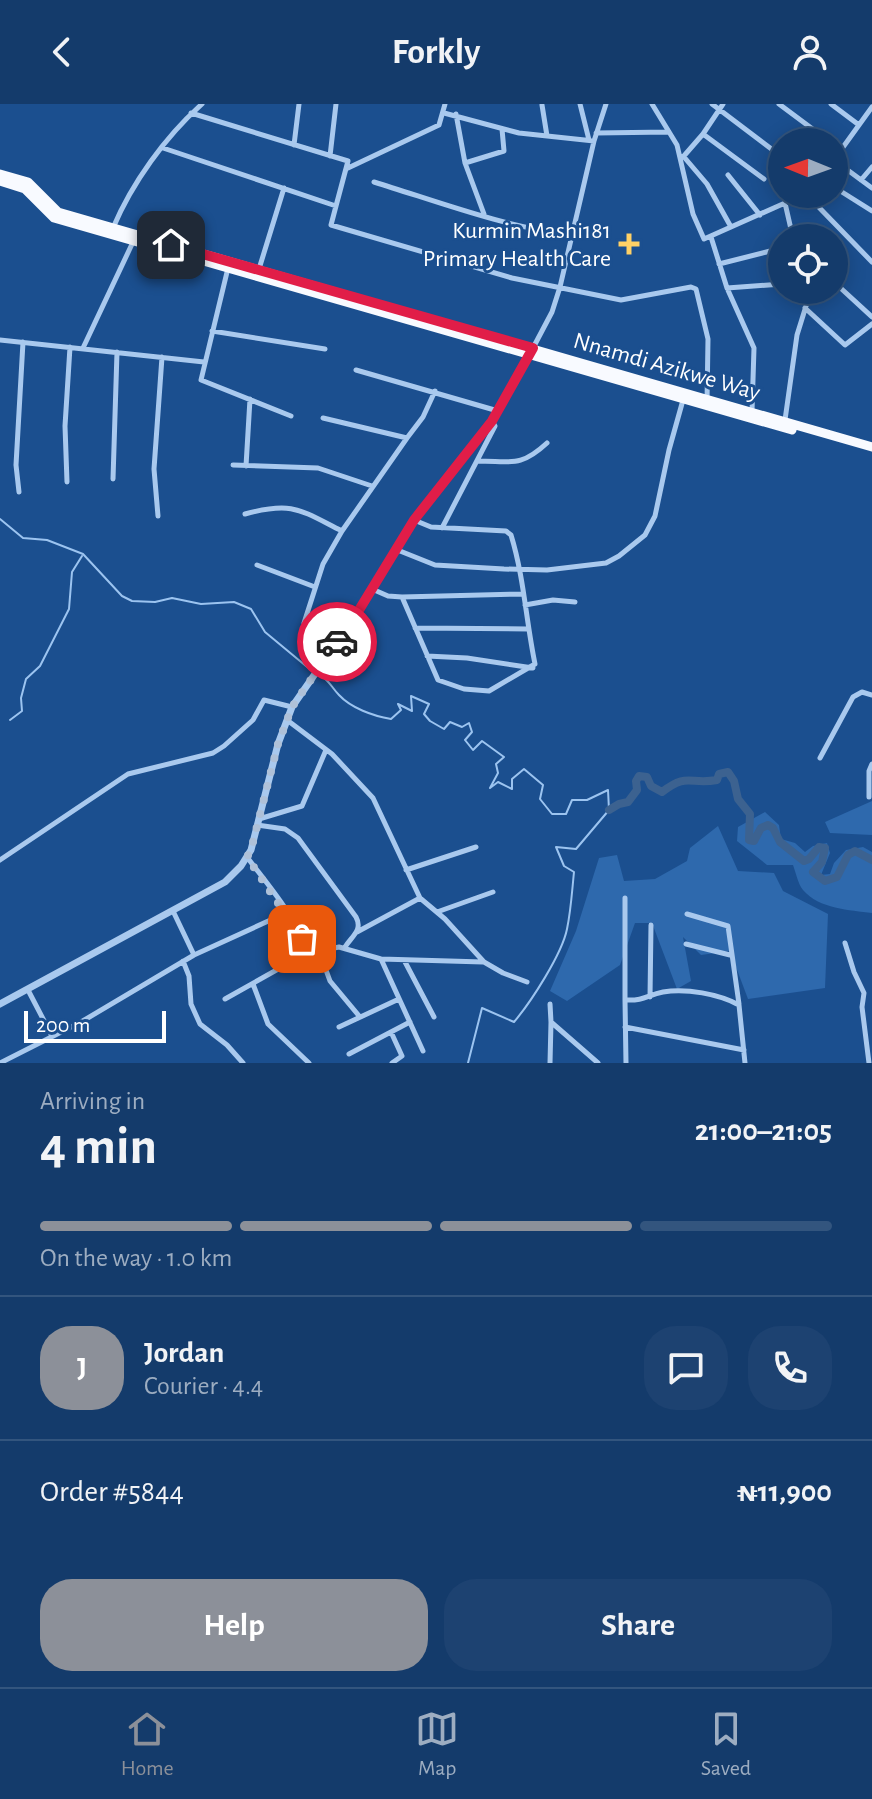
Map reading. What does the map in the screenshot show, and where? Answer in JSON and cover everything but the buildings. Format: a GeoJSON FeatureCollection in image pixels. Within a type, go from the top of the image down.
{"type":"FeatureCollection","features":[{"type":"Feature","properties":{"kind":"highway","name":"Nnamdi Azikwe Way"},"geometry":{"type":"LineString","coordinates":[[0,174],[28,182],[58,212],[683,399],[752,412],[872,447]]}},
{"type":"Feature","properties":{"kind":"highway","name":"Nnamdi Azikwe Way"},"geometry":{"type":"LineString","coordinates":[[0,181],[25,189],[54,218],[706,402],[872,453]]}},
{"type":"Feature","properties":{"kind":"street"},"geometry":{"type":"LineString","coordinates":[[113,228],[125,201],[163,148],[202,104]]}},
{"type":"Feature","properties":{"kind":"street"},"geometry":{"type":"LineString","coordinates":[[294,145],[299,104]]}},
{"type":"Feature","properties":{"kind":"street"},"geometry":{"type":"LineString","coordinates":[[330,156],[336,104]]}},
{"type":"Feature","properties":{"kind":"street"},"geometry":{"type":"LineString","coordinates":[[347,169],[439,125],[445,104]]}},
{"type":"Feature","properties":{"kind":"street"},"geometry":{"type":"LineString","coordinates":[[580,104],[591,140]]}},
{"type":"Feature","properties":{"kind":"street"},"geometry":{"type":"LineString","coordinates":[[0,1004],[225,882],[247,857],[292,707],[372,589],[414,520],[492,421],[552,312],[591,140],[606,104]]}},
{"type":"Feature","properties":{"kind":"street"},"geometry":{"type":"LineString","coordinates":[[652,104],[677,145],[693,214],[704,239],[775,208]]}},
{"type":"Feature","properties":{"kind":"street"},"geometry":{"type":"LineString","coordinates":[[712,104],[721,107],[768,146]]}},
{"type":"Feature","properties":{"kind":"street"},"geometry":{"type":"LineString","coordinates":[[779,104],[812,128]]}},
{"type":"Feature","properties":{"kind":"street"},"geometry":{"type":"LineString","coordinates":[[831,104],[859,125]]}},
{"type":"Feature","properties":{"kind":"street"},"geometry":{"type":"LineString","coordinates":[[542,105],[547,136]]}},
{"type":"Feature","properties":{"kind":"street"},"geometry":{"type":"LineString","coordinates":[[681,157],[703,134],[721,107]]}},
{"type":"Feature","properties":{"kind":"street"},"geometry":{"type":"LineString","coordinates":[[848,140],[872,107]]}},
{"type":"Feature","properties":{"kind":"street"},"geometry":{"type":"LineString","coordinates":[[191,113],[348,161],[331,225],[512,278],[621,300],[691,287],[696,289],[708,339],[706,402]]}},
{"type":"Feature","properties":{"kind":"street"},"geometry":{"type":"LineString","coordinates":[[444,113],[502,129],[591,140]]}},
{"type":"Feature","properties":{"kind":"street"},"geometry":{"type":"LineString","coordinates":[[456,114],[465,163],[484,215]]}},
{"type":"Feature","properties":{"kind":"street"},"geometry":{"type":"LineString","coordinates":[[465,163],[504,151],[502,129]]}},
{"type":"Feature","properties":{"kind":"street"},"geometry":{"type":"LineString","coordinates":[[596,133],[669,132]]}},
{"type":"Feature","properties":{"kind":"street"},"geometry":{"type":"LineString","coordinates":[[703,134],[764,179]]}},
{"type":"Feature","properties":{"kind":"street"},"geometry":{"type":"LineString","coordinates":[[163,148],[336,206]]}},
{"type":"Feature","properties":{"kind":"street"},"geometry":{"type":"LineString","coordinates":[[681,157],[707,184],[731,227]]}},
{"type":"Feature","properties":{"kind":"street"},"geometry":{"type":"LineString","coordinates":[[861,180],[872,167]]}},
{"type":"Feature","properties":{"kind":"street"},"geometry":{"type":"LineString","coordinates":[[848,169],[872,188]]}},
{"type":"Feature","properties":{"kind":"street"},"geometry":{"type":"LineString","coordinates":[[728,175],[760,215]]}},
{"type":"Feature","properties":{"kind":"street"},"geometry":{"type":"LineString","coordinates":[[374,182],[538,231],[571,235]]}},
{"type":"Feature","properties":{"kind":"street"},"geometry":{"type":"LineString","coordinates":[[258,270],[284,188]]}},
{"type":"Feature","properties":{"kind":"street"},"geometry":{"type":"LineString","coordinates":[[848,196],[872,211]]}},
{"type":"Feature","properties":{"kind":"street"},"geometry":{"type":"LineString","coordinates":[[819,208],[833,224]]}},
{"type":"Feature","properties":{"kind":"street"},"geometry":{"type":"LineString","coordinates":[[711,237],[727,288],[754,348],[752,412]]}},
{"type":"Feature","properties":{"kind":"street"},"geometry":{"type":"LineString","coordinates":[[848,239],[872,262]]}},
{"type":"Feature","properties":{"kind":"street"},"geometry":{"type":"LineString","coordinates":[[83,348],[134,241]]}},
{"type":"Feature","properties":{"kind":"street"},"geometry":{"type":"LineString","coordinates":[[719,264],[768,252]]}},
{"type":"Feature","properties":{"kind":"street"},"geometry":{"type":"LineString","coordinates":[[228,268],[200,376],[204,383],[291,416]]}},
{"type":"Feature","properties":{"kind":"street"},"geometry":{"type":"LineString","coordinates":[[727,288],[768,285]]}},
{"type":"Feature","properties":{"kind":"street"},"geometry":{"type":"LineString","coordinates":[[848,295],[872,317]]}},
{"type":"Feature","properties":{"kind":"street"},"geometry":{"type":"LineString","coordinates":[[785,421],[797,335],[806,304]]}},
{"type":"Feature","properties":{"kind":"street"},"geometry":{"type":"LineString","coordinates":[[805,308],[845,345],[872,324]]}},
{"type":"Feature","properties":{"kind":"street"},"geometry":{"type":"LineString","coordinates":[[212,331],[325,349]]}},
{"type":"Feature","properties":{"kind":"street"},"geometry":{"type":"LineString","coordinates":[[0,340],[204,362]]}},
{"type":"Feature","properties":{"kind":"street"},"geometry":{"type":"LineString","coordinates":[[19,492],[16,451],[23,342]]}},
{"type":"Feature","properties":{"kind":"street"},"geometry":{"type":"LineString","coordinates":[[67,482],[65,426],[70,347]]}},
{"type":"Feature","properties":{"kind":"street"},"geometry":{"type":"LineString","coordinates":[[113,479],[117,352]]}},
{"type":"Feature","properties":{"kind":"street"},"geometry":{"type":"LineString","coordinates":[[158,516],[154,469],[162,357]]}},
{"type":"Feature","properties":{"kind":"street"},"geometry":{"type":"LineString","coordinates":[[356,370],[498,411]]}},
{"type":"Feature","properties":{"kind":"street"},"geometry":{"type":"LineString","coordinates":[[304,623],[323,564],[372,486],[423,417],[435,391]]}},
{"type":"Feature","properties":{"kind":"street"},"geometry":{"type":"LineString","coordinates":[[246,466],[250,399]]}},
{"type":"Feature","properties":{"kind":"street"},"geometry":{"type":"LineString","coordinates":[[395,549],[435,565],[547,570],[606,563],[633,547],[645,535],[655,516],[683,399]]}},
{"type":"Feature","properties":{"kind":"street"},"geometry":{"type":"LineString","coordinates":[[323,418],[407,438]]}},
{"type":"Feature","properties":{"kind":"street"},"geometry":{"type":"LineString","coordinates":[[442,528],[495,426],[492,421]]}},
{"type":"Feature","properties":{"kind":"street"},"geometry":{"type":"LineString","coordinates":[[478,461],[522,462],[547,443]]}},
{"type":"Feature","properties":{"kind":"street"},"geometry":{"type":"LineString","coordinates":[[233,465],[318,468],[372,486]]}},
{"type":"Feature","properties":{"kind":"street"},"geometry":{"type":"LineString","coordinates":[[245,514],[270,507],[290,506],[342,531]]}},
{"type":"Feature","properties":{"kind":"street"},"geometry":{"type":"LineString","coordinates":[[402,597],[438,680],[482,692],[533,668],[535,664],[521,569],[509,532],[442,528],[414,520]]}},
{"type":"Feature","properties":{"kind":"street"},"geometry":{"type":"LineString","coordinates":[[257,565],[315,587]]}},
{"type":"Feature","properties":{"kind":"street"},"geometry":{"type":"LineString","coordinates":[[372,589],[388,596],[402,597],[523,594]]}},
{"type":"Feature","properties":{"kind":"street"},"geometry":{"type":"LineString","coordinates":[[525,605],[553,600],[575,602]]}},
{"type":"Feature","properties":{"kind":"street"},"geometry":{"type":"LineString","coordinates":[[415,628],[528,629]]}},
{"type":"Feature","properties":{"kind":"street"},"geometry":{"type":"LineString","coordinates":[[427,656],[467,658],[533,668]]}},
{"type":"Feature","properties":{"kind":"street"},"geometry":{"type":"LineString","coordinates":[[820,758],[853,697],[862,692],[872,695]]}},
{"type":"Feature","properties":{"kind":"street"},"geometry":{"type":"LineString","coordinates":[[0,860],[128,774],[213,753],[253,720],[264,700],[292,707]]}},
{"type":"Feature","properties":{"kind":"street"},"geometry":{"type":"LineString","coordinates":[[287,720],[326,750],[377,804],[420,898],[484,962],[527,982]]}},
{"type":"Feature","properties":{"kind":"street"},"geometry":{"type":"LineString","coordinates":[[258,822],[302,806],[326,750]]}},
{"type":"Feature","properties":{"kind":"street"},"geometry":{"type":"LineString","coordinates":[[869,797],[872,764]]}},
{"type":"Feature","properties":{"kind":"street"},"geometry":{"type":"LineString","coordinates":[[258,822],[285,829],[298,838],[356,917],[359,922],[357,932]]}},
{"type":"Feature","properties":{"kind":"street"},"geometry":{"type":"LineString","coordinates":[[406,870],[476,847]]}},
{"type":"Feature","properties":{"kind":"street"},"geometry":{"type":"LineString","coordinates":[[247,857],[302,939],[305,954]]}},
{"type":"Feature","properties":{"kind":"street"},"geometry":{"type":"LineString","coordinates":[[436,912],[493,892]]}},
{"type":"Feature","properties":{"kind":"street"},"geometry":{"type":"LineString","coordinates":[[345,947],[357,932],[420,898]]}},
{"type":"Feature","properties":{"kind":"street"},"geometry":{"type":"LineString","coordinates":[[625,898],[626,1063]]}},
{"type":"Feature","properties":{"kind":"street"},"geometry":{"type":"LineString","coordinates":[[173,911],[194,955]]}},
{"type":"Feature","properties":{"kind":"street"},"geometry":{"type":"LineString","coordinates":[[0,1063],[15,1060],[194,955],[286,913]]}},
{"type":"Feature","properties":{"kind":"street"},"geometry":{"type":"LineString","coordinates":[[687,914],[728,926],[745,1063]]}},
{"type":"Feature","properties":{"kind":"street"},"geometry":{"type":"LineString","coordinates":[[650,998],[651,925]]}},
{"type":"Feature","properties":{"kind":"street"},"geometry":{"type":"LineString","coordinates":[[845,943],[864,997],[862,1007],[869,1063]]}},
{"type":"Feature","properties":{"kind":"street"},"geometry":{"type":"LineString","coordinates":[[686,944],[730,955]]}},
{"type":"Feature","properties":{"kind":"street"},"geometry":{"type":"LineString","coordinates":[[225,999],[305,954],[345,947],[381,959],[484,962]]}},
{"type":"Feature","properties":{"kind":"street"},"geometry":{"type":"LineString","coordinates":[[319,951],[330,981],[360,1017]]}},
{"type":"Feature","properties":{"kind":"street"},"geometry":{"type":"LineString","coordinates":[[381,959],[423,1051]]}},
{"type":"Feature","properties":{"kind":"street"},"geometry":{"type":"LineString","coordinates":[[404,960],[434,1017]]}},
{"type":"Feature","properties":{"kind":"street"},"geometry":{"type":"LineString","coordinates":[[183,961],[189,976],[191,1004],[200,1024],[227,1045],[243,1063]]}},
{"type":"Feature","properties":{"kind":"street"},"geometry":{"type":"LineString","coordinates":[[253,984],[268,1024],[309,1063]]}},
{"type":"Feature","properties":{"kind":"street"},"geometry":{"type":"LineString","coordinates":[[28,990],[52,1036]]}},
{"type":"Feature","properties":{"kind":"street"},"geometry":{"type":"LineString","coordinates":[[625,1000],[641,1001],[659,993],[685,991],[739,1005]]}},
{"type":"Feature","properties":{"kind":"street"},"geometry":{"type":"LineString","coordinates":[[864,997],[872,1001]]}},
{"type":"Feature","properties":{"kind":"street"},"geometry":{"type":"LineString","coordinates":[[339,1027],[399,999]]}},
{"type":"Feature","properties":{"kind":"street"},"geometry":{"type":"LineString","coordinates":[[550,1004],[550,1063]]}},
{"type":"Feature","properties":{"kind":"street"},"geometry":{"type":"LineString","coordinates":[[349,1054],[410,1022]]}},
{"type":"Feature","properties":{"kind":"street"},"geometry":{"type":"LineString","coordinates":[[551,1022],[598,1063]]}},
{"type":"Feature","properties":{"kind":"street"},"geometry":{"type":"LineString","coordinates":[[625,1027],[744,1050]]}},
{"type":"Feature","properties":{"kind":"street"},"geometry":{"type":"LineString","coordinates":[[391,1032],[402,1056],[392,1063]]}},
{"type":"Feature","properties":{"kind":"shaded area"},"geometry":{"type":"Polygon","coordinates":[[[872,801],[872,835],[830,833],[825,822],[872,801]]]}},
{"type":"Feature","properties":{"kind":"shaded area"},"geometry":{"type":"Polygon","coordinates":[[[765,812],[779,825],[781,839],[795,843],[805,852],[813,846],[827,843],[830,853],[821,875],[830,874],[834,863],[846,850],[863,847],[872,852],[872,913],[835,908],[817,901],[801,888],[793,865],[767,865],[737,841],[738,827],[765,812]]]}},
{"type":"Feature","properties":{"kind":"shaded area"},"geometry":{"type":"Polygon","coordinates":[[[718,826],[738,871],[774,873],[783,891],[828,914],[825,988],[748,999],[730,951],[701,955],[683,937],[691,981],[677,989],[652,923],[635,923],[620,965],[567,1001],[550,991],[576,931],[599,858],[617,855],[624,881],[655,879],[687,861],[690,848],[718,826]]]}},
{"type":"Feature","properties":{"kind":"waterway"},"geometry":{"type":"LineString","coordinates":[[0,519],[23,538],[47,540],[83,554],[122,596],[132,601],[155,602],[172,598],[201,604],[234,602],[251,609],[265,632],[312,671]]}},
{"type":"Feature","properties":{"kind":"waterway"},"geometry":{"type":"LineString","coordinates":[[10,720],[22,711],[21,698],[26,679],[40,666],[69,609],[72,572],[82,556]]}},
{"type":"Feature","properties":{"kind":"waterway"},"geometry":{"type":"LineString","coordinates":[[321,676],[350,704],[377,716],[391,719],[401,710],[398,704],[412,711],[411,696],[429,704],[424,714],[444,729],[450,722],[462,727],[469,723],[472,732],[465,740],[473,750],[482,741],[504,757],[496,764],[498,773],[490,788],[498,782],[512,789],[512,779],[524,769],[543,785],[540,799],[552,814],[566,814],[572,800],[587,800],[608,790],[609,810],[576,849],[556,847],[564,866],[574,872],[567,929],[553,964],[514,1022],[482,1008],[468,1063]]}},
{"type":"Feature","properties":{"kind":"waterway"},"geometry":{"type":"LineString","coordinates":[[609,810],[628,802],[637,790],[639,776],[647,777],[651,786],[662,792],[678,782],[717,780],[719,774],[728,772],[734,781],[738,799],[750,814],[749,840],[754,841],[761,828],[768,825],[780,842],[804,861],[819,847],[825,848],[822,862],[813,872],[825,881],[837,877],[848,855],[855,851],[872,860]]}},
{"type":"Feature","properties":{"kind":"way so far"},"geometry":{"type":"LineString","coordinates":[[302,939],[247,857],[278,744],[292,707],[337,642]]}},
{"type":"Feature","properties":{"kind":"place","name":"Kurmin Mashi181 Primary Health Care"},"geometry":{"type":"Point","coordinates":[629,244]}},
{"type":"Feature","properties":{"kind":"route"},"geometry":{"type":"LineString","coordinates":[[171,245],[533,348],[492,421],[414,520],[337,642]]}}]}
